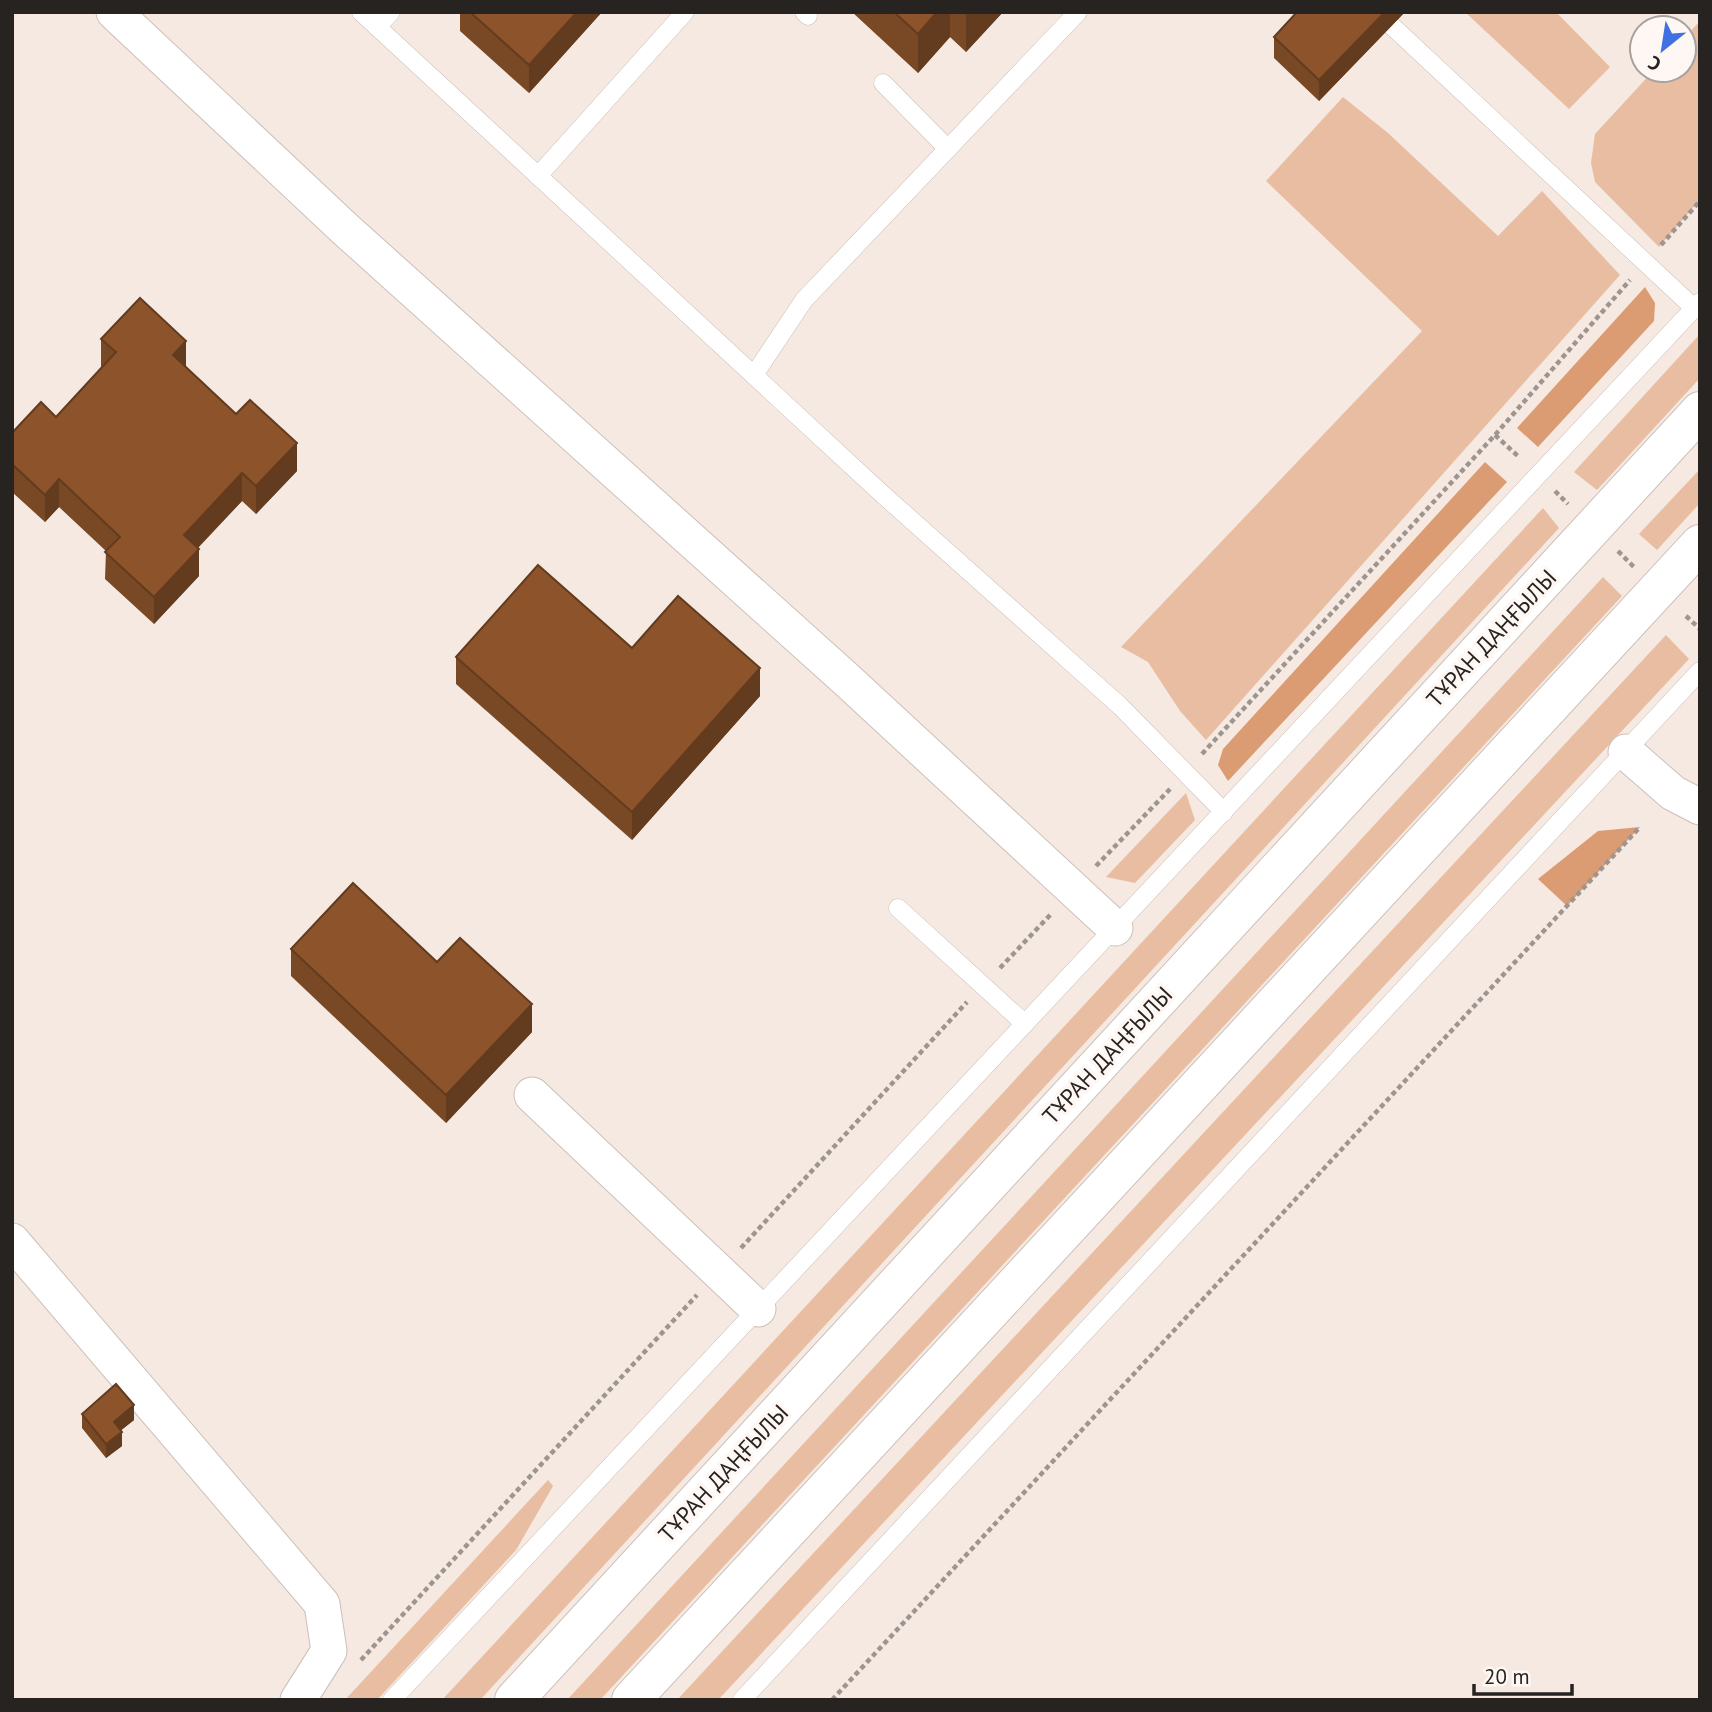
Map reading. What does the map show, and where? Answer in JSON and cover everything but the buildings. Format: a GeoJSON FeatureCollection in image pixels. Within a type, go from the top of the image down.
{"type":"FeatureCollection","features":[{"type":"Feature","properties":{"kind":"main road","name":"ТҰРАН ДАҢҒЫЛЫ"},"geometry":{"type":"LineString","coordinates":[[514,1700],[1700,411]]}},
{"type":"Feature","properties":{"kind":"main road"},"geometry":{"type":"LineString","coordinates":[[631,1700],[1700,544]]}},
{"type":"Feature","properties":{"kind":"street"},"geometry":{"type":"LineString","coordinates":[[114,12],[344,228],[836,671],[1115,928]]}},
{"type":"Feature","properties":{"kind":"street"},"geometry":{"type":"LineString","coordinates":[[1626,752],[1673,793],[1700,807]]}},
{"type":"Feature","properties":{"kind":"street"},"geometry":{"type":"LineString","coordinates":[[532,1095],[758,1309]]}},
{"type":"Feature","properties":{"kind":"street"},"geometry":{"type":"LineString","coordinates":[[12,1241],[322,1604],[329,1651],[298,1700]]}},
{"type":"Feature","properties":{"kind":"lane"},"geometry":{"type":"LineString","coordinates":[[361,12],[880,492],[1119,706],[1224,812]]}},
{"type":"Feature","properties":{"kind":"lane"},"geometry":{"type":"LineString","coordinates":[[377,27],[391,12]]}},
{"type":"Feature","properties":{"kind":"lane"},"geometry":{"type":"LineString","coordinates":[[538,176],[685,12]]}},
{"type":"Feature","properties":{"kind":"lane"},"geometry":{"type":"LineString","coordinates":[[754,375],[804,300],[1078,12]]}},
{"type":"Feature","properties":{"kind":"lane"},"geometry":{"type":"LineString","coordinates":[[392,1700],[1697,305],[1645,263],[1377,12]]}},
{"type":"Feature","properties":{"kind":"lane"},"geometry":{"type":"LineString","coordinates":[[883,83],[948,149]]}},
{"type":"Feature","properties":{"kind":"lane"},"geometry":{"type":"LineString","coordinates":[[742,1700],[1700,671]]}},
{"type":"Feature","properties":{"kind":"lane"},"geometry":{"type":"LineString","coordinates":[[898,908],[1025,1024]]}},
{"type":"Feature","properties":{"kind":"path"},"geometry":{"type":"LineString","coordinates":[[353,1669],[1496,435],[1700,201]]}},
{"type":"Feature","properties":{"kind":"path"},"geometry":{"type":"LineString","coordinates":[[1496,435],[1526,464]]}},
{"type":"Feature","properties":{"kind":"path"},"geometry":{"type":"LineString","coordinates":[[1686,616],[1700,629]]}},
{"type":"Feature","properties":{"kind":"path"},"geometry":{"type":"LineString","coordinates":[[832,1700],[1640,827]]}},
{"type":"Feature","properties":{"kind":"shaded area"},"geometry":{"type":"Polygon","coordinates":[[[1465,12],[1556,12],[1610,67],[1569,109],[1465,12]]]}},
{"type":"Feature","properties":{"kind":"shaded area"},"geometry":{"type":"Polygon","coordinates":[[[1700,21],[1700,200],[1659,247],[1595,182],[1591,163],[1595,134],[1641,84],[1698,84],[1700,21]]]}},
{"type":"Feature","properties":{"kind":"shaded area"},"geometry":{"type":"Polygon","coordinates":[[[1343,97],[1388,133],[1498,236],[1542,191],[1620,275],[1206,740],[1180,711],[1148,662],[1121,647],[1422,331],[1266,181],[1343,97]]]}},
{"type":"Feature","properties":{"kind":"shaded area"},"geometry":{"type":"Polygon","coordinates":[[[1645,287],[1655,303],[1654,321],[1538,447],[1517,428],[1645,287]]]}},
{"type":"Feature","properties":{"kind":"shaded area"},"geometry":{"type":"Polygon","coordinates":[[[1700,334],[1700,378],[1597,490],[1574,472],[1700,334]]]}},
{"type":"Feature","properties":{"kind":"shaded area"},"geometry":{"type":"Polygon","coordinates":[[[1485,462],[1507,482],[1228,781],[1218,765],[1223,749],[1485,462]]]}},
{"type":"Feature","properties":{"kind":"shaded area"},"geometry":{"type":"Polygon","coordinates":[[[1700,469],[1700,503],[1657,550],[1639,534],[1700,469]]]}},
{"type":"Feature","properties":{"kind":"shaded area"},"geometry":{"type":"Polygon","coordinates":[[[1543,508],[1559,528],[480,1700],[442,1700],[1543,508]]]}},
{"type":"Feature","properties":{"kind":"shaded area"},"geometry":{"type":"Polygon","coordinates":[[[1603,577],[1622,596],[600,1700],[567,1700],[1603,577]]]}},
{"type":"Feature","properties":{"kind":"shaded area"},"geometry":{"type":"Polygon","coordinates":[[[1666,635],[1689,659],[718,1700],[677,1700],[1666,635]]]}},
{"type":"Feature","properties":{"kind":"shaded area"},"geometry":{"type":"Polygon","coordinates":[[[1186,793],[1195,820],[1135,883],[1106,877],[1186,793]]]}},
{"type":"Feature","properties":{"kind":"shaded area"},"geometry":{"type":"Polygon","coordinates":[[[1640,827],[1567,906],[1538,879],[1598,831],[1640,827]]]}},
{"type":"Feature","properties":{"kind":"shaded area"},"geometry":{"type":"Polygon","coordinates":[[[548,1480],[553,1486],[516,1550],[377,1700],[345,1700],[548,1480]]]}}]}
